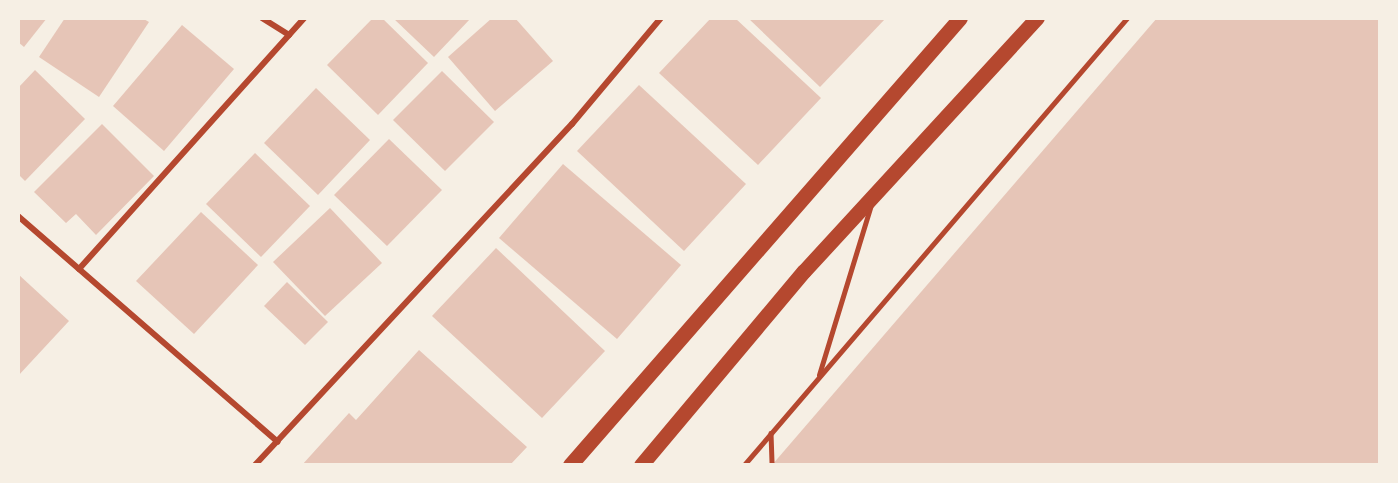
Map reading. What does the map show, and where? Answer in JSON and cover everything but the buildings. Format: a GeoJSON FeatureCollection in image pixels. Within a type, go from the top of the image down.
{"type":"FeatureCollection","features":[{"type":"Feature","properties":{"kind":"main road"},"geometry":{"type":"LineString","coordinates":[[570,465],[960,18]]}},
{"type":"Feature","properties":{"kind":"main road"},"geometry":{"type":"LineString","coordinates":[[641,465],[804,271],[1037,18]]}},
{"type":"Feature","properties":{"kind":"street"},"geometry":{"type":"LineString","coordinates":[[262,18],[289,34]]}},
{"type":"Feature","properties":{"kind":"street"},"geometry":{"type":"LineString","coordinates":[[79,268],[304,18]]}},
{"type":"Feature","properties":{"kind":"street"},"geometry":{"type":"LineString","coordinates":[[255,465],[573,124],[661,18]]}},
{"type":"Feature","properties":{"kind":"street"},"geometry":{"type":"LineString","coordinates":[[18,216],[278,442]]}},
{"type":"Feature","properties":{"kind":"lane"},"geometry":{"type":"LineString","coordinates":[[744,465],[1127,18]]}},
{"type":"Feature","properties":{"kind":"lane"},"geometry":{"type":"LineString","coordinates":[[818,377],[873,196]]}},
{"type":"Feature","properties":{"kind":"lane"},"geometry":{"type":"LineString","coordinates":[[771,433],[772,465]]}}]}
